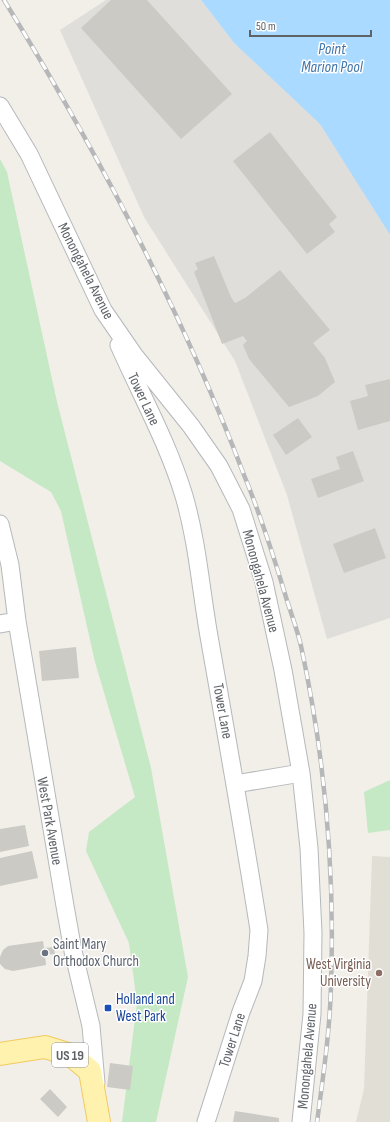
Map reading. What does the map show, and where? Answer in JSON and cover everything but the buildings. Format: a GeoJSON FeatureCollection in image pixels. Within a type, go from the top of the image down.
{"type":"FeatureCollection","features":[{"type":"Feature","properties":{"kind":"main road","name":"US 19"},"geometry":{"type":"LineString","coordinates":[[0,1054],[45,1047],[71,1055],[90,1071],[99,1120]]}},
{"type":"Feature","properties":{"kind":"street","name":"Monongahela Avenue"},"geometry":{"type":"LineString","coordinates":[[0,106],[29,154],[103,310],[134,355],[191,426],[219,466],[241,509],[264,582],[283,670],[301,773],[309,848],[313,933],[312,1014],[301,1122]]}},
{"type":"Feature","properties":{"kind":"street","name":"Tower Lane"},"geometry":{"type":"LineString","coordinates":[[103,310],[165,445],[184,495],[193,531],[210,642],[259,930],[253,981],[226,1057],[206,1122]]}},
{"type":"Feature","properties":{"kind":"street","name":"West Park Avenue"},"geometry":{"type":"LineString","coordinates":[[0,524],[10,565],[17,621],[69,928],[91,1026],[99,1120]]}},
{"type":"Feature","properties":{"kind":"street"},"geometry":{"type":"LineString","coordinates":[[0,624],[17,621]]}},
{"type":"Feature","properties":{"kind":"street"},"geometry":{"type":"LineString","coordinates":[[235,784],[301,773]]}},
{"type":"Feature","properties":{"kind":"shaded area"},"geometry":{"type":"Polygon","coordinates":[[[106,0],[201,0],[234,43],[320,123],[390,235],[390,618],[327,639],[287,495],[235,361],[144,217],[60,30],[106,0]]]}},
{"type":"Feature","properties":{"kind":"shaded area","name":"West Virginia University"},"geometry":{"type":"Polygon","coordinates":[[[372,856],[390,857],[390,1122],[356,1122],[364,1089],[372,856]]]}},
{"type":"Feature","properties":{"kind":"green space"},"geometry":{"type":"Polygon","coordinates":[[[0,159],[7,172],[57,402],[151,768],[188,977],[156,1122],[122,1122],[137,1003],[129,943],[86,851],[89,832],[135,797],[95,662],[61,511],[51,492],[0,461],[0,159]]]}},
{"type":"Feature","properties":{"kind":"green space"},"geometry":{"type":"Polygon","coordinates":[[[390,780],[390,830],[368,833],[364,792],[390,780]]]}},
{"type":"Feature","properties":{"kind":"water","name":"Point Marion Pool"},"geometry":{"type":"Polygon","coordinates":[[[201,0],[390,0],[390,235],[320,124],[234,43],[201,0]]]}},
{"type":"Feature","properties":{"kind":"railway"},"geometry":{"type":"LineString","coordinates":[[4,0],[72,115],[104,173],[165,292],[193,352],[255,504],[271,549],[299,639],[309,688],[322,772],[330,857],[332,942],[330,1002],[326,1054],[317,1122]]}},
{"type":"Feature","properties":{"kind":"place","name":"Saint Mary Orthodox Church"},"geometry":{"type":"Point","coordinates":[45,953]}},
{"type":"Feature","properties":{"kind":"place","name":"West Virginia University"},"geometry":{"type":"Point","coordinates":[379,973]}},
{"type":"Feature","properties":{"kind":"place","name":"Holland and West Park"},"geometry":{"type":"Point","coordinates":[108,1008]}}]}
